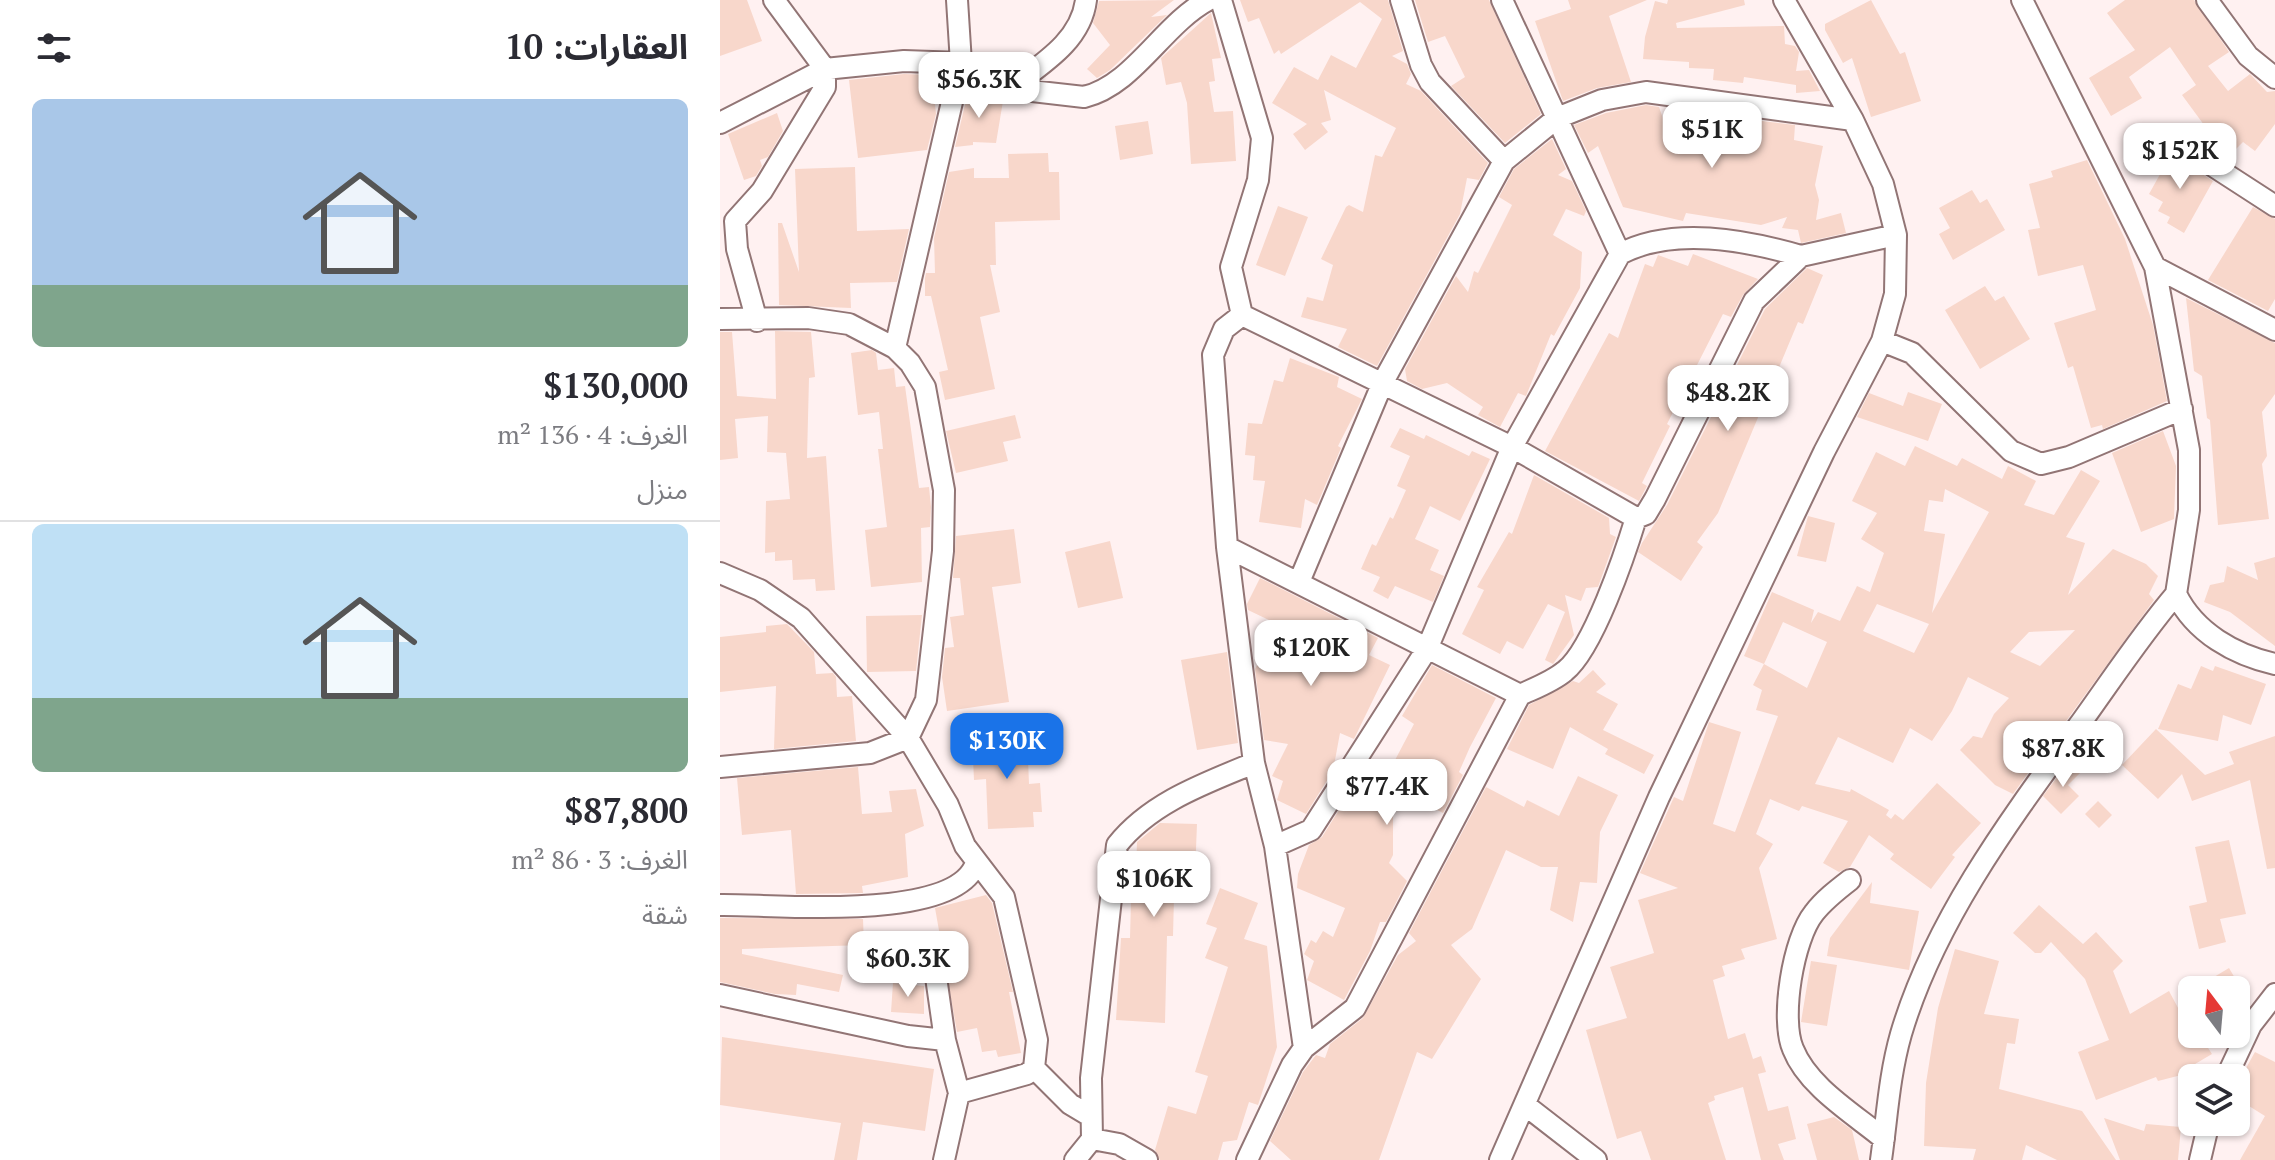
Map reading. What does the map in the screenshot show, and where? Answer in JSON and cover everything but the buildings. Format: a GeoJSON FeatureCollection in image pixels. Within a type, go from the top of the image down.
{"type":"FeatureCollection","features":[{"type":"Feature","properties":{"kind":"street"},"geometry":{"type":"LineString","coordinates":[[757,321],[737,249],[735,221],[762,191],[825,87],[825,69],[774,0]]}},
{"type":"Feature","properties":{"kind":"street"},"geometry":{"type":"LineString","coordinates":[[895,348],[961,63],[957,0]]}},
{"type":"Feature","properties":{"kind":"street"},"geometry":{"type":"LineString","coordinates":[[1009,89],[1064,46],[1084,14],[1086,0]]}},
{"type":"Feature","properties":{"kind":"street"},"geometry":{"type":"LineString","coordinates":[[720,123],[825,69],[904,61],[961,63],[988,86],[1084,97],[1100,93],[1142,58],[1167,29],[1208,0]]}},
{"type":"Feature","properties":{"kind":"street"},"geometry":{"type":"LineString","coordinates":[[1221,0],[1262,138],[1258,180],[1231,267],[1242,315]]}},
{"type":"Feature","properties":{"kind":"street"},"geometry":{"type":"LineString","coordinates":[[1401,0],[1421,65],[1430,82],[1504,161]]}},
{"type":"Feature","properties":{"kind":"street"},"geometry":{"type":"LineString","coordinates":[[1502,0],[1620,254]]}},
{"type":"Feature","properties":{"kind":"street"},"geometry":{"type":"LineString","coordinates":[[1500,1160],[1659,797],[1824,452],[1882,341],[1895,294],[1896,235],[1883,184],[1853,120],[1784,0]]}},
{"type":"Feature","properties":{"kind":"street"},"geometry":{"type":"LineString","coordinates":[[1881,1160],[1890,1077],[1901,1033],[1959,904],[2027,796],[2130,648],[2176,594],[2189,510],[2189,450],[2155,267],[2022,0]]}},
{"type":"Feature","properties":{"kind":"street"},"geometry":{"type":"LineString","coordinates":[[2207,0],[2248,56],[2275,78]]}},
{"type":"Feature","properties":{"kind":"street"},"geometry":{"type":"LineString","coordinates":[[1299,582],[1383,382],[1504,161],[1557,118],[1602,100],[1646,92],[1853,120]]}},
{"type":"Feature","properties":{"kind":"street"},"geometry":{"type":"LineString","coordinates":[[2204,160],[2275,206]]}},
{"type":"Feature","properties":{"kind":"street"},"geometry":{"type":"LineString","coordinates":[[1275,846],[1311,830],[1427,649],[1512,447],[1620,254],[1641,243],[1664,238],[1766,246],[1801,256],[1896,235]]}},
{"type":"Feature","properties":{"kind":"street"},"geometry":{"type":"LineString","coordinates":[[1636,518],[1646,514],[1655,499],[1754,301],[1801,256]]}},
{"type":"Feature","properties":{"kind":"street"},"geometry":{"type":"LineString","coordinates":[[2155,267],[2275,330]]}},
{"type":"Feature","properties":{"kind":"street"},"geometry":{"type":"LineString","coordinates":[[1242,315],[1512,447],[1636,518]]}},
{"type":"Feature","properties":{"kind":"street"},"geometry":{"type":"LineString","coordinates":[[1242,315],[1224,329],[1213,355],[1227,547],[1254,763],[1275,846],[1304,1048]]}},
{"type":"Feature","properties":{"kind":"street"},"geometry":{"type":"LineString","coordinates":[[720,319],[757,321],[808,318],[849,324],[895,348],[910,363],[925,387],[944,490],[943,551],[926,700],[908,738],[870,753],[720,767]]}},
{"type":"Feature","properties":{"kind":"street"},"geometry":{"type":"LineString","coordinates":[[1882,341],[1912,353],[2011,451],[2041,464],[2069,457],[2182,409]]}},
{"type":"Feature","properties":{"kind":"street"},"geometry":{"type":"LineString","coordinates":[[1247,1160],[1284,1079],[1304,1048],[1355,1008],[1520,695],[1567,670],[1584,645],[1623,559],[1636,518]]}},
{"type":"Feature","properties":{"kind":"street"},"geometry":{"type":"LineString","coordinates":[[1227,547],[1520,695]]}},
{"type":"Feature","properties":{"kind":"street"},"geometry":{"type":"LineString","coordinates":[[720,573],[760,590],[801,618],[908,738],[948,805],[976,863],[992,876],[1004,897],[1037,1040],[1034,1068],[1027,1074],[959,1093]]}},
{"type":"Feature","properties":{"kind":"street"},"geometry":{"type":"LineString","coordinates":[[2176,594],[2196,623],[2232,650],[2275,664]]}},
{"type":"Feature","properties":{"kind":"street"},"geometry":{"type":"LineString","coordinates":[[1075,1160],[1092,1139],[1091,1078],[1117,845],[1130,828],[1155,810],[1192,789],[1254,763]]}},
{"type":"Feature","properties":{"kind":"street"},"geometry":{"type":"LineString","coordinates":[[720,905],[873,905],[923,899],[961,885],[970,877],[976,863]]}},
{"type":"Feature","properties":{"kind":"street"},"geometry":{"type":"LineString","coordinates":[[1850,880],[1811,915],[1791,974],[1788,1026],[1793,1050],[1823,1090],[1884,1139]]}},
{"type":"Feature","properties":{"kind":"street"},"geometry":{"type":"LineString","coordinates":[[934,963],[945,1040],[959,1093],[944,1160]]}},
{"type":"Feature","properties":{"kind":"street"},"geometry":{"type":"LineString","coordinates":[[2233,1064],[2251,1025],[2275,994]]}},
{"type":"Feature","properties":{"kind":"street"},"geometry":{"type":"LineString","coordinates":[[720,995],[908,1036],[945,1040]]}},
{"type":"Feature","properties":{"kind":"street"},"geometry":{"type":"LineString","coordinates":[[1034,1068],[1070,1104],[1090,1116]]}},
{"type":"Feature","properties":{"kind":"street"},"geometry":{"type":"LineString","coordinates":[[1525,1105],[1596,1160]]}},
{"type":"Feature","properties":{"kind":"street"},"geometry":{"type":"LineString","coordinates":[[2200,1160],[2206,1136]]}},
{"type":"Feature","properties":{"kind":"street"},"geometry":{"type":"LineString","coordinates":[[1092,1139],[1119,1144],[1147,1160]]}}]}
